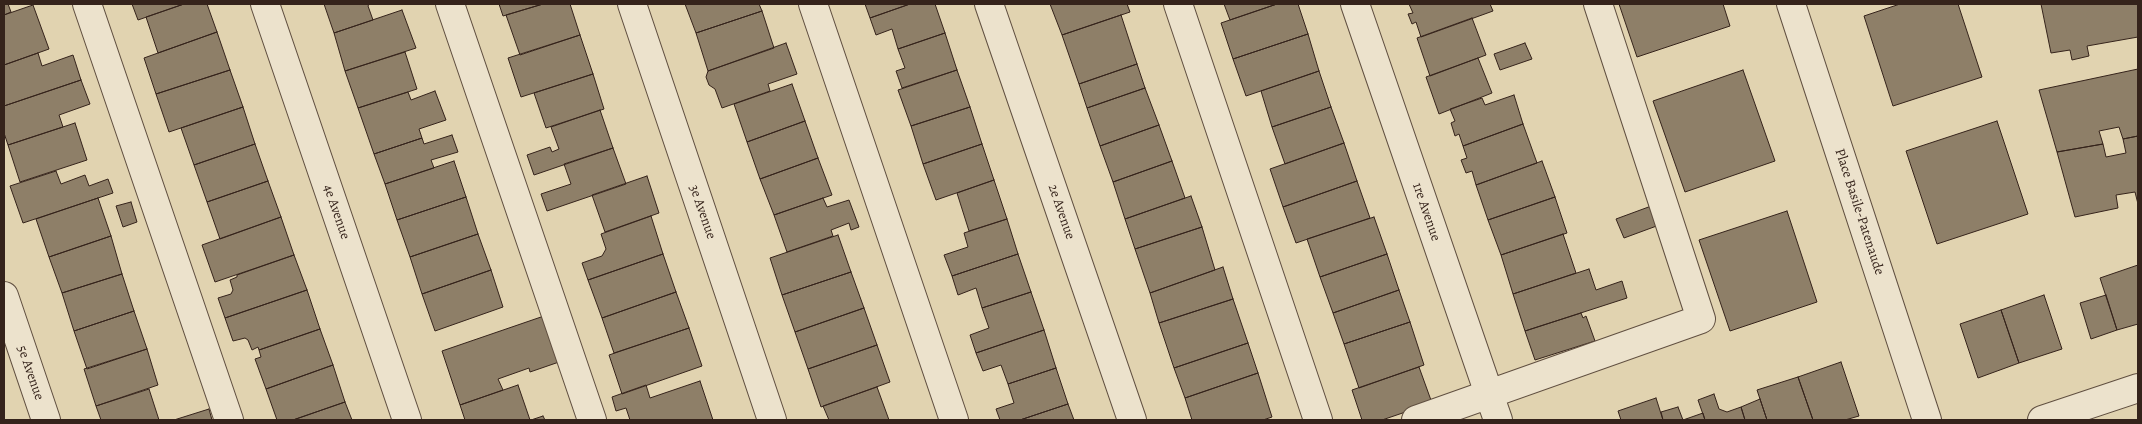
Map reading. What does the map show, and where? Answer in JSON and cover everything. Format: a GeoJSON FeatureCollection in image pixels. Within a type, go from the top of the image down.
{"type":"FeatureCollection","features":[{"type":"Feature","properties":{"kind":"street"},"geometry":{"type":"LineString","coordinates":[[87,4],[229,420]]}},
{"type":"Feature","properties":{"kind":"street","name":"4e Avenue"},"geometry":{"type":"LineString","coordinates":[[265,4],[407,420]]}},
{"type":"Feature","properties":{"kind":"street"},"geometry":{"type":"LineString","coordinates":[[450,4],[592,420]]}},
{"type":"Feature","properties":{"kind":"street","name":"3e Avenue"},"geometry":{"type":"LineString","coordinates":[[632,4],[772,420]]}},
{"type":"Feature","properties":{"kind":"street"},"geometry":{"type":"LineString","coordinates":[[812,4],[954,420]]}},
{"type":"Feature","properties":{"kind":"street","name":"2e Avenue"},"geometry":{"type":"LineString","coordinates":[[989,4],[1132,420]]}},
{"type":"Feature","properties":{"kind":"street"},"geometry":{"type":"LineString","coordinates":[[1178,4],[1318,420]]}},
{"type":"Feature","properties":{"kind":"street","name":"1re Avenue"},"geometry":{"type":"LineString","coordinates":[[1355,4],[1498,420]]}},
{"type":"Feature","properties":{"kind":"street"},"geometry":{"type":"LineString","coordinates":[[1416,420],[1701,319],[1598,4]]}},
{"type":"Feature","properties":{"kind":"street","name":"Place Basile-Patenaude"},"geometry":{"type":"LineString","coordinates":[[1791,4],[1927,420]]}},
{"type":"Feature","properties":{"kind":"street","name":"5e Avenue"},"geometry":{"type":"LineString","coordinates":[[4,296],[46,420]]}},
{"type":"Feature","properties":{"kind":"street"},"geometry":{"type":"LineString","coordinates":[[2042,420],[2138,388]]}},
{"type":"Feature","properties":{"kind":"building"},"geometry":{"type":"Polygon","coordinates":[[[4,4],[8,4],[11,12],[4,15],[4,4]]]}},
{"type":"Feature","properties":{"kind":"building"},"geometry":{"type":"Polygon","coordinates":[[[132,4],[184,4],[138,20],[132,4]]]}},
{"type":"Feature","properties":{"kind":"building"},"geometry":{"type":"Polygon","coordinates":[[[184,4],[207,4],[217,32],[158,53],[146,17],[184,4]]]}},
{"type":"Feature","properties":{"kind":"building"},"geometry":{"type":"Polygon","coordinates":[[[324,4],[369,4],[373,20],[334,33],[324,4]]]}},
{"type":"Feature","properties":{"kind":"building"},"geometry":{"type":"Polygon","coordinates":[[[499,4],[543,4],[503,16],[499,4]]]}},
{"type":"Feature","properties":{"kind":"building"},"geometry":{"type":"Polygon","coordinates":[[[543,4],[570,4],[580,35],[520,55],[506,15],[543,4]]]}},
{"type":"Feature","properties":{"kind":"building"},"geometry":{"type":"Polygon","coordinates":[[[685,4],[759,4],[762,11],[696,33],[685,4]]]}},
{"type":"Feature","properties":{"kind":"building"},"geometry":{"type":"Polygon","coordinates":[[[865,4],[910,4],[870,18],[865,4]]]}},
{"type":"Feature","properties":{"kind":"building"},"geometry":{"type":"Polygon","coordinates":[[[910,4],[935,4],[945,33],[898,49],[892,29],[876,35],[870,18],[910,4]]]}},
{"type":"Feature","properties":{"kind":"building"},"geometry":{"type":"Polygon","coordinates":[[[1050,4],[1127,4],[1130,12],[1062,35],[1050,4]]]}},
{"type":"Feature","properties":{"kind":"building"},"geometry":{"type":"Polygon","coordinates":[[[1224,4],[1277,4],[1230,20],[1224,4]]]}},
{"type":"Feature","properties":{"kind":"building"},"geometry":{"type":"Polygon","coordinates":[[[1277,4],[1298,4],[1308,34],[1233,59],[1221,23],[1277,4]]]}},
{"type":"Feature","properties":{"kind":"building"},"geometry":{"type":"Polygon","coordinates":[[[1409,4],[1490,4],[1493,11],[1421,37],[1416,22],[1412,24],[1408,14],[1413,13],[1409,4]]]}},
{"type":"Feature","properties":{"kind":"building"},"geometry":{"type":"Polygon","coordinates":[[[1619,4],[1723,4],[1730,26],[1637,57],[1619,4]]]}},
{"type":"Feature","properties":{"kind":"building"},"geometry":{"type":"Polygon","coordinates":[[[1900,4],[1958,4],[1982,77],[1893,106],[1864,16],[1900,4]]]}},
{"type":"Feature","properties":{"kind":"building"},"geometry":{"type":"Polygon","coordinates":[[[2041,4],[2138,4],[2138,37],[2087,46],[2089,56],[2072,60],[2070,50],[2051,53],[2041,4]]]}},
{"type":"Feature","properties":{"kind":"building"},"geometry":{"type":"Polygon","coordinates":[[[33,5],[49,49],[4,65],[4,15],[33,5]]]}},
{"type":"Feature","properties":{"kind":"building"},"geometry":{"type":"Polygon","coordinates":[[[402,10],[416,48],[345,71],[334,33],[402,10]]]}},
{"type":"Feature","properties":{"kind":"building"},"geometry":{"type":"Polygon","coordinates":[[[762,11],[774,48],[708,71],[696,33],[762,11]]]}},
{"type":"Feature","properties":{"kind":"building"},"geometry":{"type":"Polygon","coordinates":[[[1121,15],[1137,64],[1079,84],[1062,35],[1121,15]]]}},
{"type":"Feature","properties":{"kind":"building"},"geometry":{"type":"Polygon","coordinates":[[[1472,18],[1486,55],[1430,76],[1417,38],[1472,18]]]}},
{"type":"Feature","properties":{"kind":"building"},"geometry":{"type":"Polygon","coordinates":[[[217,32],[230,70],[156,94],[144,58],[217,32]]]}},
{"type":"Feature","properties":{"kind":"building"},"geometry":{"type":"Polygon","coordinates":[[[945,33],[957,70],[902,88],[896,71],[905,68],[898,49],[945,33]]]}},
{"type":"Feature","properties":{"kind":"building"},"geometry":{"type":"Polygon","coordinates":[[[1308,34],[1319,71],[1246,96],[1233,59],[1308,34]]]}},
{"type":"Feature","properties":{"kind":"building"},"geometry":{"type":"Polygon","coordinates":[[[580,35],[593,74],[521,97],[508,58],[580,35]]]}},
{"type":"Feature","properties":{"kind":"building"},"geometry":{"type":"Polygon","coordinates":[[[786,43],[797,74],[768,84],[770,91],[722,108],[715,89],[709,85],[706,77],[708,71],[786,43]]]}},
{"type":"Feature","properties":{"kind":"building"},"geometry":{"type":"Polygon","coordinates":[[[1525,43],[1532,59],[1500,70],[1494,54],[1525,43]]]}},
{"type":"Feature","properties":{"kind":"building"},"geometry":{"type":"Polygon","coordinates":[[[405,52],[417,89],[358,108],[345,71],[405,52]]]}},
{"type":"Feature","properties":{"kind":"building"},"geometry":{"type":"Polygon","coordinates":[[[38,53],[42,66],[73,55],[81,80],[4,106],[4,65],[38,53]]]}},
{"type":"Feature","properties":{"kind":"building"},"geometry":{"type":"Polygon","coordinates":[[[1478,58],[1492,93],[1439,114],[1426,77],[1478,58]]]}},
{"type":"Feature","properties":{"kind":"building"},"geometry":{"type":"Polygon","coordinates":[[[1137,64],[1145,88],[1087,108],[1079,84],[1137,64]]]}},
{"type":"Feature","properties":{"kind":"building"},"geometry":{"type":"Polygon","coordinates":[[[2138,69],[2138,136],[2123,139],[2119,127],[2099,131],[2103,144],[2057,152],[2039,90],[2138,69]]]}},
{"type":"Feature","properties":{"kind":"building"},"geometry":{"type":"Polygon","coordinates":[[[230,70],[243,107],[169,132],[156,94],[230,70]]]}},
{"type":"Feature","properties":{"kind":"building"},"geometry":{"type":"Polygon","coordinates":[[[957,70],[970,107],[911,126],[898,90],[957,70]]]}},
{"type":"Feature","properties":{"kind":"building"},"geometry":{"type":"Polygon","coordinates":[[[1743,70],[1775,161],[1685,192],[1653,101],[1743,70]]]}},
{"type":"Feature","properties":{"kind":"building"},"geometry":{"type":"Polygon","coordinates":[[[1319,71],[1331,107],[1272,127],[1261,91],[1319,71]]]}},
{"type":"Feature","properties":{"kind":"building"},"geometry":{"type":"Polygon","coordinates":[[[593,74],[604,109],[546,128],[534,93],[593,74]]]}},
{"type":"Feature","properties":{"kind":"building"},"geometry":{"type":"Polygon","coordinates":[[[81,80],[90,104],[59,115],[63,127],[8,145],[4,133],[4,106],[81,80]]]}},
{"type":"Feature","properties":{"kind":"building"},"geometry":{"type":"Polygon","coordinates":[[[792,84],[805,121],[747,142],[734,104],[792,84]]]}},
{"type":"Feature","properties":{"kind":"building"},"geometry":{"type":"Polygon","coordinates":[[[1145,88],[1159,125],[1100,146],[1087,108],[1145,88]]]}},
{"type":"Feature","properties":{"kind":"building"},"geometry":{"type":"Polygon","coordinates":[[[435,91],[446,120],[419,129],[422,138],[374,154],[358,108],[408,92],[411,100],[435,91]]]}},
{"type":"Feature","properties":{"kind":"building"},"geometry":{"type":"Polygon","coordinates":[[[1514,95],[1523,124],[1463,146],[1459,134],[1455,136],[1451,123],[1455,121],[1450,109],[1482,98],[1485,105],[1514,95]]]}},
{"type":"Feature","properties":{"kind":"building"},"geometry":{"type":"Polygon","coordinates":[[[243,107],[255,144],[194,165],[181,128],[243,107]]]}},
{"type":"Feature","properties":{"kind":"building"},"geometry":{"type":"Polygon","coordinates":[[[970,107],[982,144],[923,164],[911,126],[970,107]]]}},
{"type":"Feature","properties":{"kind":"building"},"geometry":{"type":"Polygon","coordinates":[[[1331,107],[1344,143],[1285,164],[1272,127],[1331,107]]]}},
{"type":"Feature","properties":{"kind":"building"},"geometry":{"type":"Polygon","coordinates":[[[600,110],[613,148],[534,175],[527,155],[550,147],[552,152],[559,149],[551,127],[600,110]]]}},
{"type":"Feature","properties":{"kind":"building"},"geometry":{"type":"Polygon","coordinates":[[[805,121],[818,158],[760,179],[747,142],[805,121]]]}},
{"type":"Feature","properties":{"kind":"building"},"geometry":{"type":"Polygon","coordinates":[[[1997,121],[2028,214],[1937,244],[1906,151],[1997,121]]]}},
{"type":"Feature","properties":{"kind":"building"},"geometry":{"type":"Polygon","coordinates":[[[75,123],[87,160],[20,182],[8,145],[75,123]]]}},
{"type":"Feature","properties":{"kind":"building"},"geometry":{"type":"Polygon","coordinates":[[[1523,124],[1537,163],[1476,185],[1472,171],[1466,173],[1461,160],[1467,158],[1463,146],[1523,124]]]}},
{"type":"Feature","properties":{"kind":"building"},"geometry":{"type":"Polygon","coordinates":[[[1159,125],[1172,161],[1113,182],[1100,146],[1159,125]]]}},
{"type":"Feature","properties":{"kind":"building"},"geometry":{"type":"Polygon","coordinates":[[[452,135],[458,152],[431,160],[434,168],[385,184],[374,154],[422,138],[424,144],[452,135]]]}},
{"type":"Feature","properties":{"kind":"building"},"geometry":{"type":"Polygon","coordinates":[[[2138,136],[2138,204],[2135,192],[2116,195],[2118,208],[2075,217],[2057,152],[2103,144],[2106,157],[2126,153],[2123,139],[2138,136]]]}},
{"type":"Feature","properties":{"kind":"building"},"geometry":{"type":"Polygon","coordinates":[[[1344,143],[1357,181],[1283,207],[1270,169],[1344,143]]]}},
{"type":"Feature","properties":{"kind":"building"},"geometry":{"type":"Polygon","coordinates":[[[255,144],[268,181],[207,202],[194,165],[255,144]]]}},
{"type":"Feature","properties":{"kind":"building"},"geometry":{"type":"Polygon","coordinates":[[[982,144],[994,180],[936,200],[923,164],[982,144]]]}},
{"type":"Feature","properties":{"kind":"building"},"geometry":{"type":"Polygon","coordinates":[[[613,148],[626,184],[547,211],[541,194],[571,184],[564,164],[613,148]]]}},
{"type":"Feature","properties":{"kind":"building"},"geometry":{"type":"Polygon","coordinates":[[[818,158],[832,195],[774,215],[760,179],[818,158]]]}},
{"type":"Feature","properties":{"kind":"building"},"geometry":{"type":"Polygon","coordinates":[[[454,161],[466,197],[397,220],[385,184],[454,161]]]}},
{"type":"Feature","properties":{"kind":"building"},"geometry":{"type":"Polygon","coordinates":[[[1172,161],[1185,198],[1125,219],[1113,182],[1172,161]]]}},
{"type":"Feature","properties":{"kind":"building"},"geometry":{"type":"Polygon","coordinates":[[[1542,161],[1555,197],[1488,220],[1476,185],[1542,161]]]}},
{"type":"Feature","properties":{"kind":"building"},"geometry":{"type":"Polygon","coordinates":[[[56,171],[61,184],[85,175],[89,186],[108,179],[113,193],[23,223],[10,186],[56,171]]]}},
{"type":"Feature","properties":{"kind":"building"},"geometry":{"type":"Polygon","coordinates":[[[647,176],[659,213],[605,232],[592,195],[647,176]]]}},
{"type":"Feature","properties":{"kind":"building"},"geometry":{"type":"Polygon","coordinates":[[[994,180],[1007,219],[969,231],[957,193],[994,180]]]}},
{"type":"Feature","properties":{"kind":"building"},"geometry":{"type":"Polygon","coordinates":[[[268,181],[281,217],[220,239],[207,202],[268,181]]]}},
{"type":"Feature","properties":{"kind":"building"},"geometry":{"type":"Polygon","coordinates":[[[1357,181],[1370,218],[1296,243],[1283,207],[1357,181]]]}},
{"type":"Feature","properties":{"kind":"building"},"geometry":{"type":"Polygon","coordinates":[[[1191,196],[1202,227],[1135,249],[1125,219],[1191,196]]]}},
{"type":"Feature","properties":{"kind":"building"},"geometry":{"type":"Polygon","coordinates":[[[466,197],[478,234],[410,257],[397,220],[466,197]]]}},
{"type":"Feature","properties":{"kind":"building"},"geometry":{"type":"Polygon","coordinates":[[[1555,197],[1567,233],[1501,255],[1488,220],[1555,197]]]}},
{"type":"Feature","properties":{"kind":"building"},"geometry":{"type":"Polygon","coordinates":[[[98,198],[111,236],[49,257],[36,219],[98,198]]]}},
{"type":"Feature","properties":{"kind":"building"},"geometry":{"type":"Polygon","coordinates":[[[823,198],[827,207],[849,200],[859,227],[851,230],[849,223],[831,230],[833,236],[787,252],[774,215],[823,198]]]}},
{"type":"Feature","properties":{"kind":"building"},"geometry":{"type":"Polygon","coordinates":[[[131,202],[137,222],[123,227],[116,206],[131,202]]]}},
{"type":"Feature","properties":{"kind":"building"},"geometry":{"type":"Polygon","coordinates":[[[1654,205],[1662,224],[1624,238],[1616,219],[1654,205]]]}},
{"type":"Feature","properties":{"kind":"building"},"geometry":{"type":"Polygon","coordinates":[[[1787,211],[1817,302],[1730,331],[1699,240],[1787,211]]]}},
{"type":"Feature","properties":{"kind":"building"},"geometry":{"type":"Polygon","coordinates":[[[651,216],[663,254],[588,280],[582,263],[602,256],[606,249],[601,234],[651,216]]]}},
{"type":"Feature","properties":{"kind":"building"},"geometry":{"type":"Polygon","coordinates":[[[281,217],[294,255],[215,282],[202,245],[281,217]]]}},
{"type":"Feature","properties":{"kind":"building"},"geometry":{"type":"Polygon","coordinates":[[[1374,217],[1387,254],[1320,277],[1307,239],[1374,217]]]}},
{"type":"Feature","properties":{"kind":"building"},"geometry":{"type":"Polygon","coordinates":[[[1007,219],[1018,254],[952,276],[944,255],[968,247],[964,233],[1007,219]]]}},
{"type":"Feature","properties":{"kind":"building"},"geometry":{"type":"Polygon","coordinates":[[[1202,227],[1215,270],[1150,293],[1135,249],[1202,227]]]}},
{"type":"Feature","properties":{"kind":"building"},"geometry":{"type":"Polygon","coordinates":[[[478,234],[491,270],[422,294],[410,257],[478,234]]]}},
{"type":"Feature","properties":{"kind":"building"},"geometry":{"type":"Polygon","coordinates":[[[1563,234],[1576,273],[1513,294],[1501,255],[1563,234]]]}},
{"type":"Feature","properties":{"kind":"building"},"geometry":{"type":"Polygon","coordinates":[[[838,235],[851,272],[782,295],[770,258],[838,235]]]}},
{"type":"Feature","properties":{"kind":"building"},"geometry":{"type":"Polygon","coordinates":[[[111,236],[122,274],[62,293],[49,257],[111,236]]]}},
{"type":"Feature","properties":{"kind":"building"},"geometry":{"type":"Polygon","coordinates":[[[663,254],[676,292],[602,318],[588,280],[663,254]]]}},
{"type":"Feature","properties":{"kind":"building"},"geometry":{"type":"Polygon","coordinates":[[[1018,254],[1031,292],[982,308],[976,288],[958,295],[952,276],[1018,254]]]}},
{"type":"Feature","properties":{"kind":"building"},"geometry":{"type":"Polygon","coordinates":[[[1387,254],[1399,290],[1333,313],[1320,277],[1387,254]]]}},
{"type":"Feature","properties":{"kind":"building"},"geometry":{"type":"Polygon","coordinates":[[[294,255],[307,290],[225,318],[218,298],[231,294],[233,290],[230,280],[237,277],[237,275],[294,255]]]}},
{"type":"Feature","properties":{"kind":"building"},"geometry":{"type":"Polygon","coordinates":[[[2138,265],[2138,324],[2117,330],[2100,278],[2138,265]]]}},
{"type":"Feature","properties":{"kind":"building"},"geometry":{"type":"Polygon","coordinates":[[[1223,267],[1233,299],[1159,323],[1150,293],[1223,267]]]}},
{"type":"Feature","properties":{"kind":"building"},"geometry":{"type":"Polygon","coordinates":[[[1589,269],[1596,290],[1622,281],[1627,298],[1525,331],[1513,294],[1589,269]]]}},
{"type":"Feature","properties":{"kind":"building"},"geometry":{"type":"Polygon","coordinates":[[[491,270],[503,307],[435,331],[422,294],[491,270]]]}},
{"type":"Feature","properties":{"kind":"building"},"geometry":{"type":"Polygon","coordinates":[[[851,272],[864,308],[795,332],[782,295],[851,272]]]}},
{"type":"Feature","properties":{"kind":"building"},"geometry":{"type":"Polygon","coordinates":[[[122,274],[134,311],[74,331],[62,293],[122,274]]]}},
{"type":"Feature","properties":{"kind":"building"},"geometry":{"type":"Polygon","coordinates":[[[307,290],[320,329],[259,350],[258,347],[252,350],[248,340],[245,338],[233,341],[225,318],[307,290]]]}},
{"type":"Feature","properties":{"kind":"building"},"geometry":{"type":"Polygon","coordinates":[[[1399,290],[1410,322],[1344,344],[1333,313],[1399,290]]]}},
{"type":"Feature","properties":{"kind":"building"},"geometry":{"type":"Polygon","coordinates":[[[676,292],[689,328],[614,353],[602,318],[676,292]]]}},
{"type":"Feature","properties":{"kind":"building"},"geometry":{"type":"Polygon","coordinates":[[[1031,292],[1044,330],[976,353],[970,335],[989,328],[982,308],[1031,292]]]}},
{"type":"Feature","properties":{"kind":"building"},"geometry":{"type":"Polygon","coordinates":[[[2044,295],[2062,349],[2019,363],[2001,310],[2044,295]]]}},
{"type":"Feature","properties":{"kind":"building"},"geometry":{"type":"Polygon","coordinates":[[[2106,295],[2117,330],[2091,339],[2080,303],[2106,295]]]}},
{"type":"Feature","properties":{"kind":"building"},"geometry":{"type":"Polygon","coordinates":[[[1233,299],[1248,343],[1174,368],[1159,323],[1233,299]]]}},
{"type":"Feature","properties":{"kind":"building"},"geometry":{"type":"Polygon","coordinates":[[[864,308],[877,345],[808,369],[795,332],[864,308]]]}},
{"type":"Feature","properties":{"kind":"building"},"geometry":{"type":"Polygon","coordinates":[[[2001,310],[2019,363],[1978,378],[1960,324],[2001,310]]]}},
{"type":"Feature","properties":{"kind":"building"},"geometry":{"type":"Polygon","coordinates":[[[134,311],[147,349],[87,369],[74,331],[134,311]]]}},
{"type":"Feature","properties":{"kind":"building"},"geometry":{"type":"Polygon","coordinates":[[[1581,313],[1583,318],[1586,316],[1595,341],[1535,360],[1525,331],[1581,313]]]}},
{"type":"Feature","properties":{"kind":"building"},"geometry":{"type":"Polygon","coordinates":[[[544,316],[559,362],[530,372],[529,368],[498,379],[503,390],[460,405],[442,351],[544,316]]]}},
{"type":"Feature","properties":{"kind":"building"},"geometry":{"type":"Polygon","coordinates":[[[1410,322],[1424,365],[1359,388],[1344,344],[1410,322]]]}},
{"type":"Feature","properties":{"kind":"building"},"geometry":{"type":"Polygon","coordinates":[[[689,328],[702,366],[622,394],[609,355],[689,328]]]}},
{"type":"Feature","properties":{"kind":"building"},"geometry":{"type":"Polygon","coordinates":[[[320,329],[333,365],[266,389],[255,359],[261,357],[259,350],[320,329]]]}},
{"type":"Feature","properties":{"kind":"building"},"geometry":{"type":"Polygon","coordinates":[[[1044,330],[1056,368],[1008,384],[1001,365],[983,371],[976,353],[1044,330]]]}},
{"type":"Feature","properties":{"kind":"building"},"geometry":{"type":"Polygon","coordinates":[[[1248,343],[1258,373],[1185,398],[1174,368],[1248,343]]]}},
{"type":"Feature","properties":{"kind":"building"},"geometry":{"type":"Polygon","coordinates":[[[877,345],[890,382],[821,407],[808,369],[877,345]]]}},
{"type":"Feature","properties":{"kind":"building"},"geometry":{"type":"Polygon","coordinates":[[[147,349],[158,385],[96,406],[84,369],[147,349]]]}},
{"type":"Feature","properties":{"kind":"building"},"geometry":{"type":"Polygon","coordinates":[[[1841,362],[1859,416],[1845,420],[1813,420],[1798,377],[1841,362]]]}},
{"type":"Feature","properties":{"kind":"building"},"geometry":{"type":"Polygon","coordinates":[[[333,365],[345,402],[293,420],[277,420],[266,389],[333,365]]]}},
{"type":"Feature","properties":{"kind":"building"},"geometry":{"type":"Polygon","coordinates":[[[1419,367],[1432,403],[1382,420],[1362,420],[1352,390],[1419,367]]]}},
{"type":"Feature","properties":{"kind":"building"},"geometry":{"type":"Polygon","coordinates":[[[1056,368],[1068,404],[1020,420],[1000,420],[996,409],[1014,403],[1008,384],[1056,368]]]}},
{"type":"Feature","properties":{"kind":"building"},"geometry":{"type":"Polygon","coordinates":[[[1258,373],[1272,417],[1263,420],[1192,420],[1185,398],[1258,373]]]}},
{"type":"Feature","properties":{"kind":"building"},"geometry":{"type":"Polygon","coordinates":[[[1798,377],[1813,420],[1767,420],[1757,390],[1798,377]]]}},
{"type":"Feature","properties":{"kind":"building"},"geometry":{"type":"Polygon","coordinates":[[[700,381],[713,420],[630,420],[626,408],[616,411],[612,397],[646,385],[650,398],[700,381]]]}},
{"type":"Feature","properties":{"kind":"building"},"geometry":{"type":"Polygon","coordinates":[[[518,385],[530,420],[465,420],[460,405],[518,385]]]}},
{"type":"Feature","properties":{"kind":"building"},"geometry":{"type":"Polygon","coordinates":[[[877,387],[889,420],[829,420],[823,406],[877,387]]]}},
{"type":"Feature","properties":{"kind":"building"},"geometry":{"type":"Polygon","coordinates":[[[149,389],[159,420],[101,420],[96,406],[149,389]]]}},
{"type":"Feature","properties":{"kind":"building"},"geometry":{"type":"Polygon","coordinates":[[[1714,394],[1719,409],[1727,412],[1741,407],[1745,420],[1705,420],[1698,400],[1714,394]]]}},
{"type":"Feature","properties":{"kind":"building"},"geometry":{"type":"Polygon","coordinates":[[[1656,398],[1663,420],[1621,420],[1618,411],[1656,398]]]}},
{"type":"Feature","properties":{"kind":"building"},"geometry":{"type":"Polygon","coordinates":[[[1760,399],[1767,420],[1745,420],[1741,407],[1760,399]]]}},
{"type":"Feature","properties":{"kind":"building"},"geometry":{"type":"Polygon","coordinates":[[[345,402],[352,420],[293,420],[345,402]]]}},
{"type":"Feature","properties":{"kind":"building"},"geometry":{"type":"Polygon","coordinates":[[[1068,404],[1074,420],[1020,420],[1068,404]]]}},
{"type":"Feature","properties":{"kind":"building"},"geometry":{"type":"Polygon","coordinates":[[[1678,407],[1683,420],[1663,420],[1661,412],[1678,407]]]}},
{"type":"Feature","properties":{"kind":"building"},"geometry":{"type":"Polygon","coordinates":[[[209,409],[212,420],[174,420],[209,409]]]}},
{"type":"Feature","properties":{"kind":"building"},"geometry":{"type":"Polygon","coordinates":[[[1703,413],[1705,420],[1683,420],[1703,413]]]}},
{"type":"Feature","properties":{"kind":"building"},"geometry":{"type":"Polygon","coordinates":[[[543,416],[545,420],[531,420],[543,416]]]}}]}
